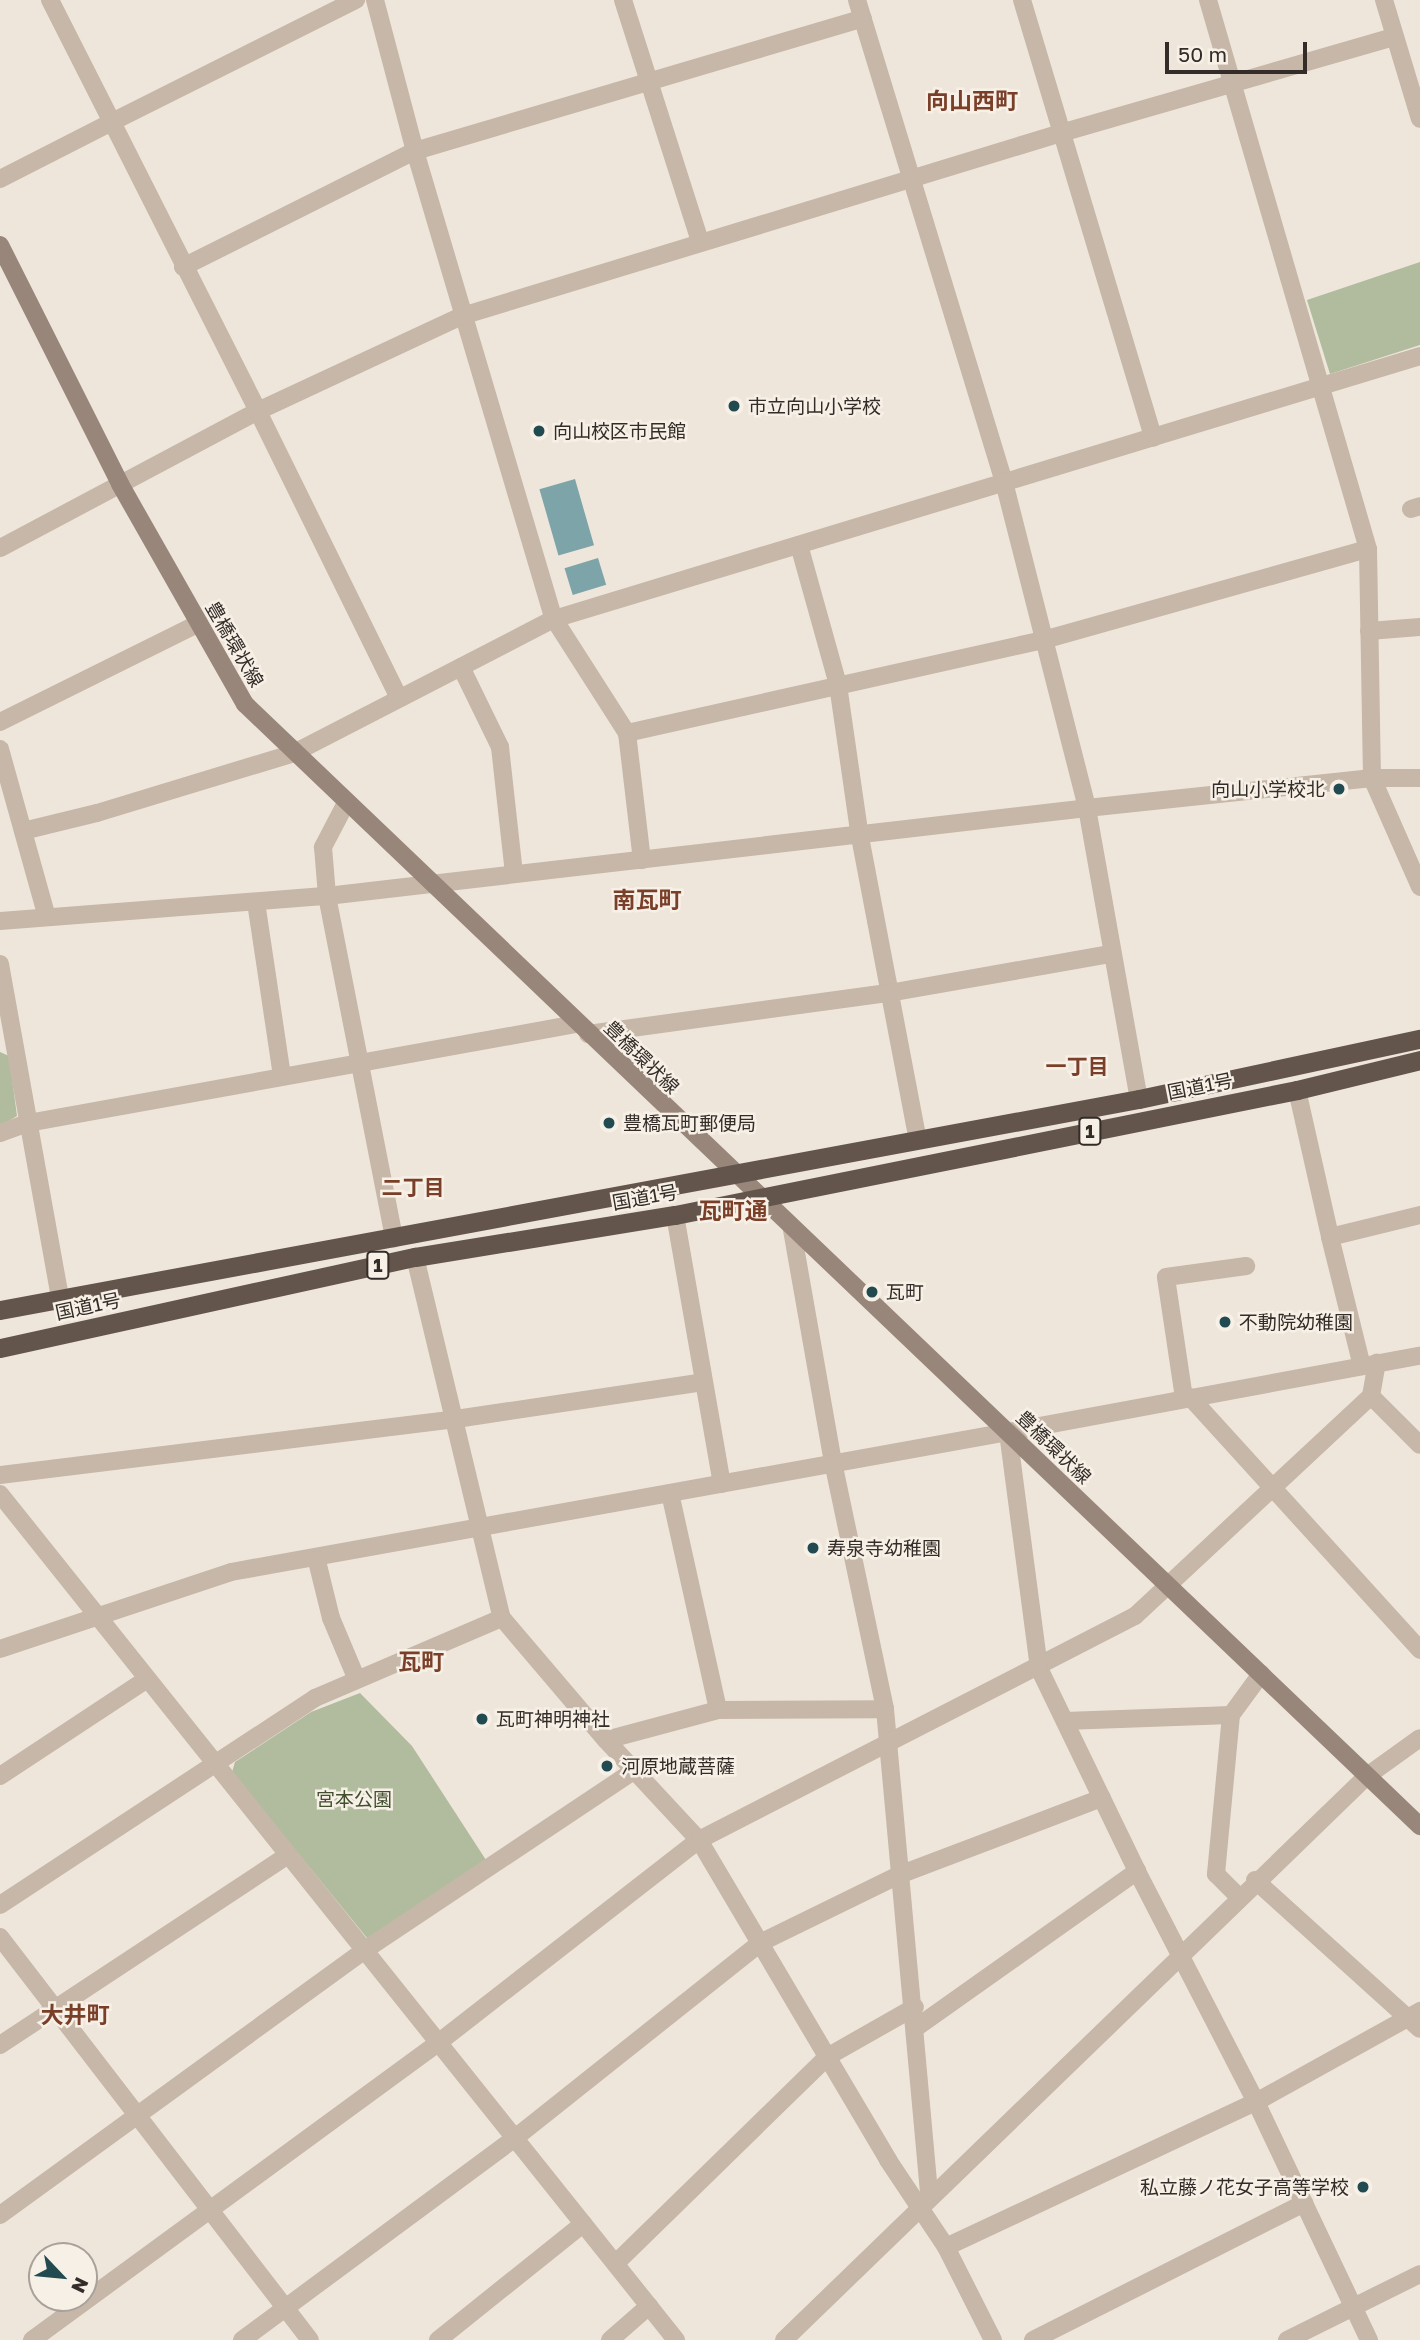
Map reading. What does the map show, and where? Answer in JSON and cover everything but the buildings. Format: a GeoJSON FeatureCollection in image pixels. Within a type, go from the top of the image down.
{"type":"FeatureCollection","features":[{"type":"Feature","properties":{"kind":"highway","name":"国道1号"},"geometry":{"type":"LineString","coordinates":[[0,1310],[1139,1099],[1420,1039]]}},
{"type":"Feature","properties":{"kind":"highway","name":"国道1号"},"geometry":{"type":"LineString","coordinates":[[0,1348],[415,1257],[675,1215],[1297,1090],[1420,1060]]}},
{"type":"Feature","properties":{"kind":"main road","name":"豊橋環状線"},"geometry":{"type":"LineString","coordinates":[[0,245],[120,484],[245,704],[792,1230],[1008,1432],[1420,1826]]}},
{"type":"Feature","properties":{"kind":"street"},"geometry":{"type":"LineString","coordinates":[[50,0],[258,411],[399,698]]}},
{"type":"Feature","properties":{"kind":"street"},"geometry":{"type":"LineString","coordinates":[[0,179],[356,0]]}},
{"type":"Feature","properties":{"kind":"street"},"geometry":{"type":"LineString","coordinates":[[375,0],[415,151],[554,619],[627,733],[642,860]]}},
{"type":"Feature","properties":{"kind":"street"},"geometry":{"type":"LineString","coordinates":[[624,0],[700,242]]}},
{"type":"Feature","properties":{"kind":"street"},"geometry":{"type":"LineString","coordinates":[[857,0],[1004,482],[1047,639],[1087,808],[1139,1099]]}},
{"type":"Feature","properties":{"kind":"street"},"geometry":{"type":"LineString","coordinates":[[1022,0],[1153,439]]}},
{"type":"Feature","properties":{"kind":"street"},"geometry":{"type":"LineString","coordinates":[[1208,0],[1368,549],[1372,778],[1420,887]]}},
{"type":"Feature","properties":{"kind":"street"},"geometry":{"type":"LineString","coordinates":[[1384,0],[1420,119]]}},
{"type":"Feature","properties":{"kind":"street"},"geometry":{"type":"LineString","coordinates":[[183,267],[415,151],[863,18]]}},
{"type":"Feature","properties":{"kind":"street"},"geometry":{"type":"LineString","coordinates":[[0,548],[258,411],[463,316],[1061,133],[1394,37]]}},
{"type":"Feature","properties":{"kind":"street"},"geometry":{"type":"LineString","coordinates":[[23,831],[243,771],[294,753],[554,619],[1004,482],[1322,389],[1420,356]]}},
{"type":"Feature","properties":{"kind":"street"},"geometry":{"type":"LineString","coordinates":[[799,545],[838,685],[860,836],[918,1141]]}},
{"type":"Feature","properties":{"kind":"street"},"geometry":{"type":"LineString","coordinates":[[627,733],[1047,639],[1368,549]]}},
{"type":"Feature","properties":{"kind":"street"},"geometry":{"type":"LineString","coordinates":[[0,722],[199,623]]}},
{"type":"Feature","properties":{"kind":"street"},"geometry":{"type":"LineString","coordinates":[[1369,631],[1420,627]]}},
{"type":"Feature","properties":{"kind":"street"},"geometry":{"type":"LineString","coordinates":[[461,667],[500,747],[514,873]]}},
{"type":"Feature","properties":{"kind":"street"},"geometry":{"type":"LineString","coordinates":[[0,750],[47,917]]}},
{"type":"Feature","properties":{"kind":"street"},"geometry":{"type":"LineString","coordinates":[[0,920],[327,896],[1087,808],[1372,778],[1420,778]]}},
{"type":"Feature","properties":{"kind":"street"},"geometry":{"type":"LineString","coordinates":[[346,803],[323,847],[327,896],[394,1238]]}},
{"type":"Feature","properties":{"kind":"street"},"geometry":{"type":"LineString","coordinates":[[256,901],[282,1076]]}},
{"type":"Feature","properties":{"kind":"street"},"geometry":{"type":"LineString","coordinates":[[0,1133],[28,1124],[359,1061],[582,1029],[889,993],[1111,954]]}},
{"type":"Feature","properties":{"kind":"street"},"geometry":{"type":"LineString","coordinates":[[0,964],[8,1047],[28,1124],[60,1298]]}},
{"type":"Feature","properties":{"kind":"street"},"geometry":{"type":"LineString","coordinates":[[1297,1090],[1330,1237],[1369,1365],[1371,1396],[1420,1445]]}},
{"type":"Feature","properties":{"kind":"street"},"geometry":{"type":"LineString","coordinates":[[675,1215],[722,1484]]}},
{"type":"Feature","properties":{"kind":"street"},"geometry":{"type":"LineString","coordinates":[[1330,1237],[1420,1215]]}},
{"type":"Feature","properties":{"kind":"street"},"geometry":{"type":"LineString","coordinates":[[792,1230],[833,1462],[885,1709],[899,1875],[917,2027],[924,2201]]}},
{"type":"Feature","properties":{"kind":"street"},"geometry":{"type":"LineString","coordinates":[[415,1257],[502,1618],[606,1740],[699,1840],[827,2057],[924,2201],[993,2340]]}},
{"type":"Feature","properties":{"kind":"street"},"geometry":{"type":"LineString","coordinates":[[1245,1266],[1166,1277],[1187,1397],[1274,1487],[1420,1650]]}},
{"type":"Feature","properties":{"kind":"street"},"geometry":{"type":"LineString","coordinates":[[0,1649],[95,1614],[231,1572],[1420,1356]]}},
{"type":"Feature","properties":{"kind":"street"},"geometry":{"type":"LineString","coordinates":[[0,1475],[456,1419],[703,1382]]}},
{"type":"Feature","properties":{"kind":"street"},"geometry":{"type":"LineString","coordinates":[[32,2340],[212,2213],[438,2043],[699,1840],[889,1747],[1135,1616],[1170,1587],[1371,1396]]}},
{"type":"Feature","properties":{"kind":"street"},"geometry":{"type":"LineString","coordinates":[[1008,1432],[1039,1668],[1137,1871],[1256,2102],[1368,2340]]}},
{"type":"Feature","properties":{"kind":"street"},"geometry":{"type":"LineString","coordinates":[[670,1493],[718,1710]]}},
{"type":"Feature","properties":{"kind":"street"},"geometry":{"type":"LineString","coordinates":[[0,1494],[676,2340]]}},
{"type":"Feature","properties":{"kind":"street"},"geometry":{"type":"LineString","coordinates":[[316,1557],[331,1618],[357,1680]]}},
{"type":"Feature","properties":{"kind":"street"},"geometry":{"type":"LineString","coordinates":[[0,1905],[314,1698],[502,1618]]}},
{"type":"Feature","properties":{"kind":"street"},"geometry":{"type":"LineString","coordinates":[[1238,1897],[1216,1874],[1231,1715],[1261,1674]]}},
{"type":"Feature","properties":{"kind":"street"},"geometry":{"type":"LineString","coordinates":[[0,1776],[147,1679]]}},
{"type":"Feature","properties":{"kind":"street"},"geometry":{"type":"LineString","coordinates":[[606,1740],[718,1710],[885,1709]]}},
{"type":"Feature","properties":{"kind":"street"},"geometry":{"type":"LineString","coordinates":[[1065,1721],[1231,1715]]}},
{"type":"Feature","properties":{"kind":"street"},"geometry":{"type":"LineString","coordinates":[[784,2340],[1255,1880],[1367,1776],[1420,1738]]}},
{"type":"Feature","properties":{"kind":"street"},"geometry":{"type":"LineString","coordinates":[[0,2215],[140,2116],[365,1950],[635,1770]]}},
{"type":"Feature","properties":{"kind":"street"},"geometry":{"type":"LineString","coordinates":[[242,2340],[515,2137],[760,1943],[899,1875],[1102,1798]]}},
{"type":"Feature","properties":{"kind":"street"},"geometry":{"type":"LineString","coordinates":[[0,2045],[288,1855]]}},
{"type":"Feature","properties":{"kind":"street"},"geometry":{"type":"LineString","coordinates":[[917,2027],[1137,1871]]}},
{"type":"Feature","properties":{"kind":"street"},"geometry":{"type":"LineString","coordinates":[[946,2247],[1256,2102],[1416,2019],[1255,1880]]}},
{"type":"Feature","properties":{"kind":"street"},"geometry":{"type":"LineString","coordinates":[[0,1937],[310,2340]]}},
{"type":"Feature","properties":{"kind":"street"},"geometry":{"type":"LineString","coordinates":[[615,2263],[827,2057],[915,2007]]}},
{"type":"Feature","properties":{"kind":"street"},"geometry":{"type":"LineString","coordinates":[[1033,2340],[1304,2203]]}},
{"type":"Feature","properties":{"kind":"street"},"geometry":{"type":"LineString","coordinates":[[439,2340],[583,2224]]}},
{"type":"Feature","properties":{"kind":"street"},"geometry":{"type":"LineString","coordinates":[[1287,2340],[1420,2274]]}},
{"type":"Feature","properties":{"kind":"street"},"geometry":{"type":"LineString","coordinates":[[610,2340],[649,2306]]}},
{"type":"Feature","properties":{"kind":"green space"},"geometry":{"type":"Polygon","coordinates":[[[1420,262],[1420,345],[1330,374],[1307,300],[1420,262]]]}},
{"type":"Feature","properties":{"kind":"green space"},"geometry":{"type":"Polygon","coordinates":[[[0,1052],[9,1056],[17,1116],[0,1126],[0,1052]]]}},
{"type":"Feature","properties":{"kind":"green space","name":"宮本公園"},"geometry":{"type":"Polygon","coordinates":[[[360,1693],[412,1746],[486,1860],[374,1938],[367,1938],[232,1772],[235,1762],[311,1712],[360,1693]]]}},
{"type":"Feature","properties":{"kind":"water"},"geometry":{"type":"Polygon","coordinates":[[[575,479],[594,545],[558,556],[539,489],[575,479]]]}},
{"type":"Feature","properties":{"kind":"water"},"geometry":{"type":"Polygon","coordinates":[[[598,558],[606,585],[573,595],[565,568],[598,558]]]}},
{"type":"Feature","properties":{"kind":"place","name":"市立向山小学校"},"geometry":{"type":"Point","coordinates":[734,406]}},
{"type":"Feature","properties":{"kind":"place","name":"向山校区市民館"},"geometry":{"type":"Point","coordinates":[539,431]}},
{"type":"Feature","properties":{"kind":"place","name":"向山小学校北"},"geometry":{"type":"Point","coordinates":[1339,789]}},
{"type":"Feature","properties":{"kind":"place","name":"豊橋瓦町郵便局"},"geometry":{"type":"Point","coordinates":[609,1123]}},
{"type":"Feature","properties":{"kind":"place","name":"瓦町"},"geometry":{"type":"Point","coordinates":[872,1292]}},
{"type":"Feature","properties":{"kind":"place","name":"不動院幼稚園"},"geometry":{"type":"Point","coordinates":[1225,1322]}},
{"type":"Feature","properties":{"kind":"place","name":"寿泉寺幼稚園"},"geometry":{"type":"Point","coordinates":[813,1548]}},
{"type":"Feature","properties":{"kind":"place","name":"瓦町神明神社"},"geometry":{"type":"Point","coordinates":[482,1719]}},
{"type":"Feature","properties":{"kind":"place","name":"河原地蔵菩薩"},"geometry":{"type":"Point","coordinates":[607,1766]}},
{"type":"Feature","properties":{"kind":"place","name":"私立藤ノ花女子高等学校"},"geometry":{"type":"Point","coordinates":[1363,2187]}},
{"type":"Feature","properties":{"kind":"district","name":"向山西町"},"geometry":{"type":"Point","coordinates":[972,100]}},
{"type":"Feature","properties":{"kind":"district","name":"南瓦町"},"geometry":{"type":"Point","coordinates":[647,899]}},
{"type":"Feature","properties":{"kind":"district","name":"一丁目"},"geometry":{"type":"Point","coordinates":[1077,1066]}},
{"type":"Feature","properties":{"kind":"district","name":"二丁目"},"geometry":{"type":"Point","coordinates":[413,1187]}},
{"type":"Feature","properties":{"kind":"district","name":"瓦町通"},"geometry":{"type":"Point","coordinates":[733,1210]}},
{"type":"Feature","properties":{"kind":"district","name":"瓦町"},"geometry":{"type":"Point","coordinates":[421,1661]}},
{"type":"Feature","properties":{"kind":"district","name":"大井町"},"geometry":{"type":"Point","coordinates":[75,2014]}}]}
